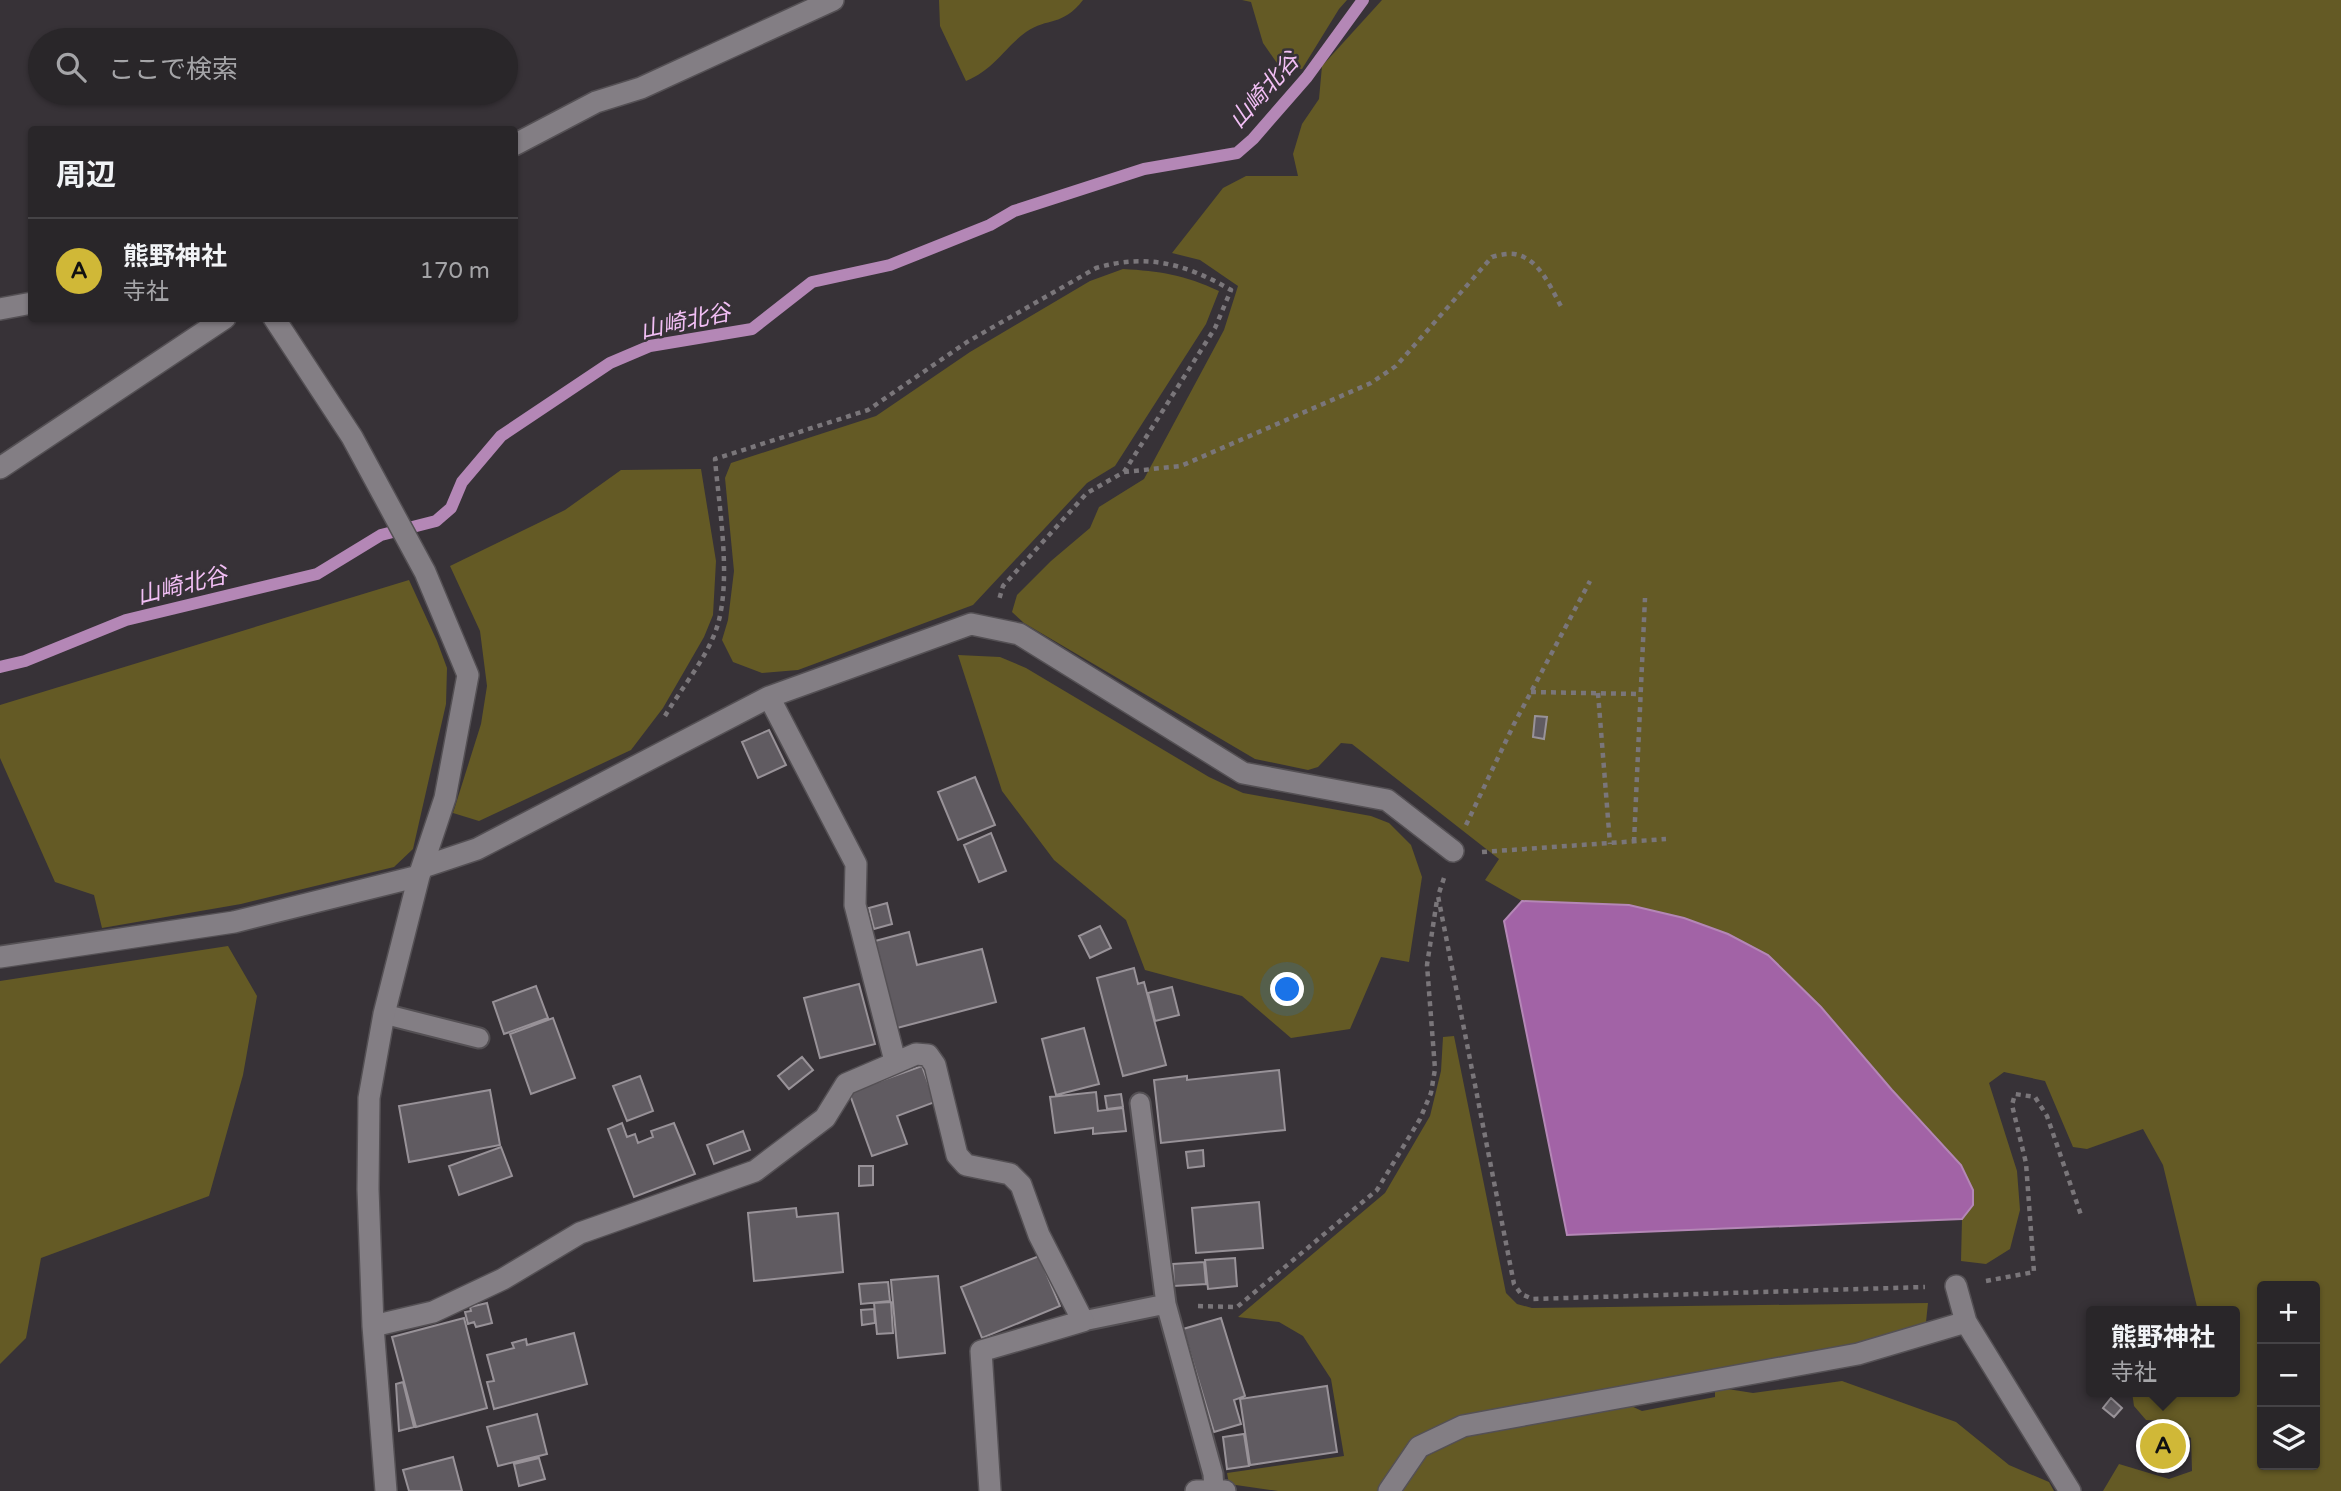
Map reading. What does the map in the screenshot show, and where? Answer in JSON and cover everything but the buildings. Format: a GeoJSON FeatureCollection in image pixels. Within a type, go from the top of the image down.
{"type":"FeatureCollection","features":[{"type":"Feature","properties":{"kind":"street"},"geometry":{"type":"LineString","coordinates":[[518,143],[596,102],[641,88],[833,0]]}},
{"type":"Feature","properties":{"kind":"street"},"geometry":{"type":"LineString","coordinates":[[0,309],[28,304]]}},
{"type":"Feature","properties":{"kind":"street"},"geometry":{"type":"LineString","coordinates":[[0,468],[219,322]]}},
{"type":"Feature","properties":{"kind":"street"},"geometry":{"type":"LineString","coordinates":[[277,322],[352,437],[425,572],[468,675],[445,798],[421,872],[384,1014],[369,1098],[368,1189],[373,1326],[386,1491]]}},
{"type":"Feature","properties":{"kind":"street"},"geometry":{"type":"LineString","coordinates":[[0,957],[234,922],[421,872],[477,849],[769,697],[971,624],[1019,635],[1243,773],[1387,800],[1453,851]]}},
{"type":"Feature","properties":{"kind":"street"},"geometry":{"type":"LineString","coordinates":[[769,697],[856,864],[855,905],[895,1062]]}},
{"type":"Feature","properties":{"kind":"street"},"geometry":{"type":"LineString","coordinates":[[373,1326],[433,1312],[503,1279],[580,1233],[755,1171],[825,1118],[846,1084],[916,1054],[928,1055],[935,1065],[957,1155],[966,1165],[1010,1174],[1021,1185],[1039,1235],[1083,1321],[981,1351],[989,1491]]}},
{"type":"Feature","properties":{"kind":"street"},"geometry":{"type":"LineString","coordinates":[[1956,1286],[1966,1322],[2070,1491]]}},
{"type":"Feature","properties":{"kind":"street"},"geometry":{"type":"LineString","coordinates":[[1389,1491],[1419,1447],[1463,1426],[1858,1354],[1966,1322]]}},
{"type":"Feature","properties":{"kind":"lane"},"geometry":{"type":"LineString","coordinates":[[384,1014],[479,1038]]}},
{"type":"Feature","properties":{"kind":"lane"},"geometry":{"type":"LineString","coordinates":[[1140,1103],[1166,1304],[1213,1474],[1212,1490]]}},
{"type":"Feature","properties":{"kind":"lane"},"geometry":{"type":"LineString","coordinates":[[1083,1321],[1166,1304]]}},
{"type":"Feature","properties":{"kind":"path"},"geometry":{"type":"LineString","coordinates":[[990,629],[1003,586],[1087,493],[1124,472],[1181,466],[1371,383],[1396,366],[1492,257],[1513,253],[1528,259],[1542,272],[1562,309]]}},
{"type":"Feature","properties":{"kind":"path"},"geometry":{"type":"LineString","coordinates":[[638,766],[707,648],[719,620],[724,565],[715,459],[868,410],[967,342],[1096,268],[1119,261],[1162,263],[1200,272],[1231,290],[1215,328],[1124,472]]}},
{"type":"Feature","properties":{"kind":"path"},"geometry":{"type":"LineString","coordinates":[[1166,1304],[1237,1307],[1377,1190],[1420,1119],[1431,1093],[1435,1069],[1427,965],[1438,896],[1453,851],[1531,692],[1590,581]]}},
{"type":"Feature","properties":{"kind":"path"},"geometry":{"type":"LineString","coordinates":[[1634,842],[1646,598]]}},
{"type":"Feature","properties":{"kind":"path"},"geometry":{"type":"LineString","coordinates":[[1531,692],[1640,694]]}},
{"type":"Feature","properties":{"kind":"path"},"geometry":{"type":"LineString","coordinates":[[1598,693],[1610,844]]}},
{"type":"Feature","properties":{"kind":"path"},"geometry":{"type":"LineString","coordinates":[[1453,851],[1495,853],[1666,839]]}},
{"type":"Feature","properties":{"kind":"path"},"geometry":{"type":"LineString","coordinates":[[1438,896],[1514,1284],[1521,1294],[1533,1299],[1956,1286],[2034,1272],[2026,1163],[2012,1105],[2015,1094],[2035,1097],[2047,1116],[2082,1218]]}},
{"type":"Feature","properties":{"kind":"shaded area"},"geometry":{"type":"Polygon","coordinates":[[[939,0],[1083,0],[1062,18],[1026,32],[992,65],[966,81],[940,26],[939,0]]]}},
{"type":"Feature","properties":{"kind":"shaded area"},"geometry":{"type":"Polygon","coordinates":[[[1242,0],[1347,0],[1302,69],[1279,66],[1263,43],[1251,2],[1242,0]]]}},
{"type":"Feature","properties":{"kind":"shaded area"},"geometry":{"type":"Polygon","coordinates":[[[1382,0],[2341,0],[2341,1491],[2103,1491],[2119,1464],[2169,1479],[2192,1471],[2191,1438],[2168,1421],[2146,1420],[2134,1406],[2133,1397],[2240,1397],[2240,1306],[2197,1306],[2163,1165],[2143,1129],[2087,1149],[2073,1147],[2045,1081],[2004,1072],[1989,1083],[2017,1171],[2020,1210],[2010,1249],[1986,1264],[1961,1261],[1962,1219],[1973,1205],[1961,1165],[1821,1007],[1768,955],[1728,934],[1684,918],[1629,905],[1522,901],[1485,880],[1499,859],[1352,744],[1341,743],[1318,767],[1308,770],[1255,759],[1024,623],[1012,612],[1017,595],[1090,528],[1099,507],[1144,479],[1224,330],[1238,286],[1200,260],[1172,253],[1223,188],[1246,176],[1298,176],[1293,154],[1302,124],[1319,99],[1322,66],[1382,0]]]}},
{"type":"Feature","properties":{"kind":"shaded area"},"geometry":{"type":"Polygon","coordinates":[[[1123,269],[1172,275],[1219,291],[1206,324],[1115,466],[1087,483],[973,605],[798,670],[762,673],[733,662],[722,640],[728,620],[734,571],[725,478],[731,463],[876,416],[970,352],[1090,281],[1123,269]]]}},
{"type":"Feature","properties":{"kind":"shaded area"},"geometry":{"type":"Polygon","coordinates":[[[701,469],[716,561],[713,615],[704,637],[663,708],[631,750],[479,821],[453,813],[481,724],[487,686],[480,631],[450,566],[565,510],[621,470],[701,469]]]}},
{"type":"Feature","properties":{"kind":"shaded area"},"geometry":{"type":"Polygon","coordinates":[[[409,580],[447,668],[446,704],[413,849],[394,867],[241,904],[102,928],[94,895],[55,882],[0,758],[0,705],[409,580]]]}},
{"type":"Feature","properties":{"kind":"shaded area"},"geometry":{"type":"Polygon","coordinates":[[[958,655],[1000,657],[1026,668],[1209,777],[1243,793],[1371,816],[1389,823],[1411,845],[1422,877],[1409,962],[1381,957],[1350,1029],[1291,1038],[1242,996],[1145,970],[1126,920],[1054,860],[1002,791],[958,655]]]}},
{"type":"Feature","properties":{"kind":"shaded area"},"geometry":{"type":"Polygon","coordinates":[[[1522,901],[1629,905],[1684,918],[1728,934],[1768,955],[1821,1007],[1961,1165],[1973,1190],[1973,1205],[1962,1219],[1567,1235],[1504,921],[1522,901]]]}},
{"type":"Feature","properties":{"kind":"shaded area"},"geometry":{"type":"Polygon","coordinates":[[[228,946],[257,996],[243,1075],[209,1196],[41,1258],[26,1338],[0,1364],[0,981],[228,946]]]}},
{"type":"Feature","properties":{"kind":"shaded area"},"geometry":{"type":"Polygon","coordinates":[[[1454,1036],[1506,1293],[1517,1304],[1532,1308],[1928,1303],[1926,1322],[1858,1346],[1461,1416],[1379,1491],[1278,1491],[1229,1484],[1227,1473],[1344,1456],[1331,1379],[1303,1336],[1279,1322],[1238,1317],[1385,1193],[1430,1116],[1441,1071],[1443,1037],[1454,1036]]]}},
{"type":"Feature","properties":{"kind":"shaded area"},"geometry":{"type":"Polygon","coordinates":[[[1842,1381],[1956,1422],[2009,1465],[2049,1482],[2054,1491],[1403,1491],[1402,1487],[1427,1456],[1468,1436],[1629,1405],[1642,1411],[1715,1397],[1715,1387],[1753,1393],[1842,1381]]]}},
{"type":"Feature","properties":{"kind":"waterway","name":"山崎北谷"},"geometry":{"type":"LineString","coordinates":[[0,667],[25,661],[126,620],[317,574],[381,535],[436,521],[451,508],[462,482],[501,436],[610,363],[650,346],[752,329],[812,282],[890,265],[990,225],[1014,211],[1144,169],[1237,153],[1253,139],[1307,77],[1363,0]]}},
{"type":"Feature","properties":{"kind":"place","name":"熊野神社"},"geometry":{"type":"Point","coordinates":[2163,1446]}}]}
